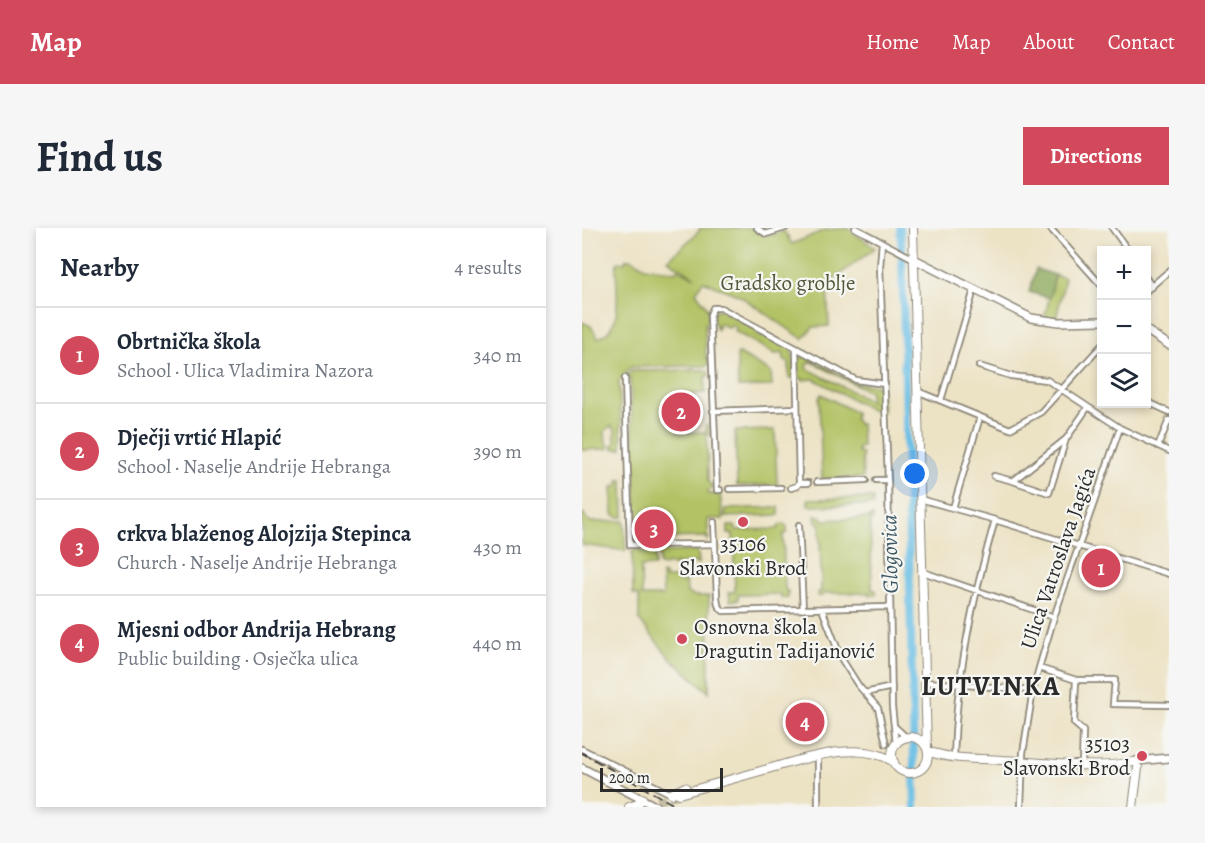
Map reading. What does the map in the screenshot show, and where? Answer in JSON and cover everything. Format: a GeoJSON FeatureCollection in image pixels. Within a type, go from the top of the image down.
{"type":"FeatureCollection","features":[{"type":"Feature","properties":{"kind":"main road"},"geometry":{"type":"LineString","coordinates":[[913,228],[927,762]]}},
{"type":"Feature","properties":{"kind":"main road"},"geometry":{"type":"LineString","coordinates":[[912,257],[1020,314],[1039,320],[1059,322],[1097,321]]}},
{"type":"Feature","properties":{"kind":"main road"},"geometry":{"type":"LineString","coordinates":[[1151,333],[1169,345]]}},
{"type":"Feature","properties":{"kind":"main road"},"geometry":{"type":"LineString","coordinates":[[675,794],[681,797],[788,768],[800,760],[818,755],[835,752],[888,751],[914,737],[926,721]]}},
{"type":"Feature","properties":{"kind":"main road"},"geometry":{"type":"LineString","coordinates":[[914,737],[927,749],[954,757],[1135,766],[1169,761]]}},
{"type":"Feature","properties":{"kind":"main road"},"geometry":{"type":"LineString","coordinates":[[895,746],[892,755],[894,762],[898,769],[909,773],[921,770],[927,762],[945,756]]}},
{"type":"Feature","properties":{"kind":"main road"},"geometry":{"type":"LineString","coordinates":[[874,753],[894,762]]}},
{"type":"Feature","properties":{"kind":"main road"},"geometry":{"type":"LineString","coordinates":[[1133,807],[1135,766]]}},
{"type":"Feature","properties":{"kind":"main road"},"geometry":{"type":"LineString","coordinates":[[582,768],[649,805]]}},
{"type":"Feature","properties":{"kind":"main road"},"geometry":{"type":"LineString","coordinates":[[629,807],[638,804],[649,805]]}},
{"type":"Feature","properties":{"kind":"street"},"geometry":{"type":"LineString","coordinates":[[757,228],[766,234],[785,228]]}},
{"type":"Feature","properties":{"kind":"street"},"geometry":{"type":"LineString","coordinates":[[855,228],[912,257]]}},
{"type":"Feature","properties":{"kind":"street"},"geometry":{"type":"LineString","coordinates":[[1050,228],[1097,281]]}},
{"type":"Feature","properties":{"kind":"street"},"geometry":{"type":"LineString","coordinates":[[1112,228],[1125,246]]}},
{"type":"Feature","properties":{"kind":"street"},"geometry":{"type":"LineString","coordinates":[[882,242],[880,267],[895,746]]}},
{"type":"Feature","properties":{"kind":"street"},"geometry":{"type":"LineString","coordinates":[[1152,286],[1169,271]]}},
{"type":"Feature","properties":{"kind":"street"},"geometry":{"type":"LineString","coordinates":[[941,400],[975,290]]}},
{"type":"Feature","properties":{"kind":"street"},"geometry":{"type":"LineString","coordinates":[[720,490],[717,490],[713,411],[710,315],[713,308],[721,308],[856,380],[885,384]]}},
{"type":"Feature","properties":{"kind":"street"},"geometry":{"type":"LineString","coordinates":[[796,349],[799,483]]}},
{"type":"Feature","properties":{"kind":"street"},"geometry":{"type":"LineString","coordinates":[[917,391],[1010,429],[1041,412],[1097,350]]}},
{"type":"Feature","properties":{"kind":"street"},"geometry":{"type":"LineString","coordinates":[[979,366],[1011,376],[1041,378],[1120,428],[1169,451]]}},
{"type":"Feature","properties":{"kind":"street"},"geometry":{"type":"LineString","coordinates":[[625,378],[630,545],[715,544]]}},
{"type":"Feature","properties":{"kind":"street"},"geometry":{"type":"LineString","coordinates":[[1151,403],[1169,412]]}},
{"type":"Feature","properties":{"kind":"street"},"geometry":{"type":"LineString","coordinates":[[994,476],[1049,493],[1066,439],[1088,407]]}},
{"type":"Feature","properties":{"kind":"street"},"geometry":{"type":"LineString","coordinates":[[713,411],[797,408]]}},
{"type":"Feature","properties":{"kind":"street"},"geometry":{"type":"LineString","coordinates":[[953,508],[980,417]]}},
{"type":"Feature","properties":{"kind":"street"},"geometry":{"type":"LineString","coordinates":[[1158,446],[1169,420]]}},
{"type":"Feature","properties":{"kind":"street","name":"Ulica Vatroslava Jagića"},"geometry":{"type":"LineString","coordinates":[[1021,807],[1023,761],[1033,690],[1054,617],[1120,428]]}},
{"type":"Feature","properties":{"kind":"street"},"geometry":{"type":"LineString","coordinates":[[1013,481],[1066,439]]}},
{"type":"Feature","properties":{"kind":"street"},"geometry":{"type":"LineString","coordinates":[[816,482],[866,480]]}},
{"type":"Feature","properties":{"kind":"street"},"geometry":{"type":"LineString","coordinates":[[876,480],[888,480]]}},
{"type":"Feature","properties":{"kind":"street"},"geometry":{"type":"LineString","coordinates":[[791,488],[799,483],[808,483]]}},
{"type":"Feature","properties":{"kind":"street"},"geometry":{"type":"LineString","coordinates":[[729,489],[781,488]]}},
{"type":"Feature","properties":{"kind":"street"},"geometry":{"type":"LineString","coordinates":[[920,499],[1169,574]]}},
{"type":"Feature","properties":{"kind":"street"},"geometry":{"type":"LineString","coordinates":[[954,757],[958,684],[975,589],[995,520]]}},
{"type":"Feature","properties":{"kind":"street"},"geometry":{"type":"LineString","coordinates":[[714,522],[717,597],[721,610],[727,612],[890,607]]}},
{"type":"Feature","properties":{"kind":"street"},"geometry":{"type":"LineString","coordinates":[[799,525],[803,610]]}},
{"type":"Feature","properties":{"kind":"street"},"geometry":{"type":"LineString","coordinates":[[923,572],[1054,617]]}},
{"type":"Feature","properties":{"kind":"street"},"geometry":{"type":"LineString","coordinates":[[822,609],[841,658],[878,708],[886,744]]}},
{"type":"Feature","properties":{"kind":"street"},"geometry":{"type":"LineString","coordinates":[[1039,668],[1076,680],[1115,680],[1113,704],[1169,705]]}},
{"type":"Feature","properties":{"kind":"street"},"geometry":{"type":"LineString","coordinates":[[1076,680],[1074,723],[1083,731],[1082,764]]}},
{"type":"Feature","properties":{"kind":"street"},"geometry":{"type":"LineString","coordinates":[[926,682],[1033,690]]}},
{"type":"Feature","properties":{"kind":"street"},"geometry":{"type":"LineString","coordinates":[[865,693],[892,687]]}},
{"type":"Feature","properties":{"kind":"street"},"geometry":{"type":"LineString","coordinates":[[878,708],[892,707]]}},
{"type":"Feature","properties":{"kind":"street"},"geometry":{"type":"LineString","coordinates":[[894,724],[899,732],[914,737]]}},
{"type":"Feature","properties":{"kind":"street"},"geometry":{"type":"LineString","coordinates":[[582,749],[675,794]]}},
{"type":"Feature","properties":{"kind":"street"},"geometry":{"type":"LineString","coordinates":[[818,755],[818,807]]}},
{"type":"Feature","properties":{"kind":"green space","name":"Gradsko groblje"},"geometry":{"type":"Polygon","coordinates":[[[699,228],[754,228],[761,234],[768,235],[784,231],[792,244],[825,230],[847,228],[875,248],[827,284],[829,326],[813,327],[803,339],[740,296],[703,281],[696,292],[708,309],[708,322],[705,323],[706,359],[709,359],[709,364],[706,366],[632,367],[619,380],[622,449],[612,447],[615,443],[615,430],[611,426],[605,431],[608,449],[582,450],[582,322],[591,326],[598,338],[607,333],[612,326],[617,307],[616,266],[618,262],[624,263],[626,259],[632,259],[645,267],[675,272],[677,269],[695,277],[668,260],[700,230],[699,228]]]}},
{"type":"Feature","properties":{"kind":"green space"},"geometry":{"type":"Polygon","coordinates":[[[1036,269],[1055,275],[1050,298],[1029,292],[1036,269]]]}},
{"type":"Feature","properties":{"kind":"green space"},"geometry":{"type":"Polygon","coordinates":[[[1055,275],[1065,278],[1056,320],[1044,319],[1055,275]]]}},
{"type":"Feature","properties":{"kind":"green space"},"geometry":{"type":"Polygon","coordinates":[[[719,309],[758,330],[756,334],[761,337],[765,334],[787,346],[794,359],[795,378],[789,378],[789,363],[784,360],[783,353],[775,354],[734,331],[736,328],[732,325],[729,328],[719,323],[717,331],[712,321],[714,311],[719,309]]]}},
{"type":"Feature","properties":{"kind":"green space"},"geometry":{"type":"Polygon","coordinates":[[[737,355],[771,372],[772,386],[738,387],[737,355]]]}},
{"type":"Feature","properties":{"kind":"green space"},"geometry":{"type":"Polygon","coordinates":[[[805,356],[857,383],[881,386],[883,412],[874,411],[814,379],[802,380],[799,378],[798,361],[800,357],[805,356]],[[810,361],[806,368],[870,401],[870,392],[810,361]]]}},
{"type":"Feature","properties":{"kind":"green space"},"geometry":{"type":"Polygon","coordinates":[[[704,370],[709,376],[705,377],[705,393],[693,394],[693,399],[677,400],[678,410],[693,410],[693,420],[678,421],[678,433],[705,432],[706,435],[706,425],[709,427],[710,435],[707,435],[708,482],[712,485],[712,489],[708,490],[708,494],[720,494],[723,519],[708,519],[708,540],[706,537],[666,538],[666,522],[637,523],[630,379],[626,376],[633,371],[704,370]]]}},
{"type":"Feature","properties":{"kind":"green space"},"geometry":{"type":"Polygon","coordinates":[[[821,394],[855,412],[855,419],[858,424],[861,424],[862,447],[858,448],[858,453],[862,453],[863,478],[822,479],[819,399],[821,394]]]}},
{"type":"Feature","properties":{"kind":"green space"},"geometry":{"type":"Polygon","coordinates":[[[775,430],[777,485],[737,486],[735,431],[775,430]]]}},
{"type":"Feature","properties":{"kind":"green space"},"geometry":{"type":"Polygon","coordinates":[[[618,480],[623,480],[624,517],[617,517],[613,514],[612,487],[618,486],[618,480]]]}},
{"type":"Feature","properties":{"kind":"green space"},"geometry":{"type":"Polygon","coordinates":[[[873,498],[873,505],[808,506],[808,499],[873,498]]]}},
{"type":"Feature","properties":{"kind":"green space"},"geometry":{"type":"Polygon","coordinates":[[[779,507],[779,515],[725,517],[725,509],[779,507]]]}},
{"type":"Feature","properties":{"kind":"green space"},"geometry":{"type":"Polygon","coordinates":[[[582,514],[591,522],[624,521],[626,551],[582,545],[582,514]]]}},
{"type":"Feature","properties":{"kind":"green space"},"geometry":{"type":"Polygon","coordinates":[[[815,516],[821,516],[824,520],[873,516],[873,520],[870,520],[872,590],[876,590],[876,595],[824,593],[823,596],[818,596],[818,592],[821,591],[820,523],[816,522],[815,516]]]}},
{"type":"Feature","properties":{"kind":"green space"},"geometry":{"type":"Polygon","coordinates":[[[784,524],[787,527],[787,533],[783,534],[785,590],[788,591],[788,598],[781,598],[781,594],[738,595],[738,600],[730,601],[729,592],[735,592],[733,534],[728,534],[728,526],[735,526],[736,530],[778,529],[779,525],[784,524]]]}},
{"type":"Feature","properties":{"kind":"green space","name":"Osnovna škola Dragutin Tadijanović"},"geometry":{"type":"Polygon","coordinates":[[[641,549],[641,552],[655,552],[655,566],[641,567],[642,596],[663,596],[662,574],[665,574],[665,578],[675,578],[678,582],[684,582],[686,578],[687,593],[695,596],[709,596],[709,692],[670,658],[639,620],[639,596],[633,594],[632,551],[641,549]]]}},
{"type":"Feature","properties":{"kind":"green space"},"geometry":{"type":"Polygon","coordinates":[[[698,551],[699,564],[685,562],[680,565],[675,563],[674,566],[667,563],[666,566],[659,565],[659,552],[698,551]]]}},
{"type":"Feature","properties":{"kind":"waterway","name":"Glogovica"},"geometry":{"type":"LineString","coordinates":[[900,228],[915,807]]}},
{"type":"Feature","properties":{"kind":"tunnel"},"geometry":{"type":"LineString","coordinates":[[646,805],[678,795]]}},
{"type":"Feature","properties":{"kind":"railway"},"geometry":{"type":"LineString","coordinates":[[582,753],[678,807]]}},
{"type":"Feature","properties":{"kind":"place","name":"Dječji vrtić Hlapić"},"geometry":{"type":"Point","coordinates":[681,412]}},
{"type":"Feature","properties":{"kind":"place","name":"35106 Slavonski Brod"},"geometry":{"type":"Point","coordinates":[743,522]}},
{"type":"Feature","properties":{"kind":"place","name":"crkva blaženog Alojzija Stepinca"},"geometry":{"type":"Point","coordinates":[654,529]}},
{"type":"Feature","properties":{"kind":"place","name":"Obrtnička škola"},"geometry":{"type":"Point","coordinates":[1101,568]}},
{"type":"Feature","properties":{"kind":"place","name":"Osnovna škola Dragutin Tadijanović"},"geometry":{"type":"Point","coordinates":[682,639]}},
{"type":"Feature","properties":{"kind":"place","name":"Mjesni odbor Andrija Hebrang"},"geometry":{"type":"Point","coordinates":[805,722]}},
{"type":"Feature","properties":{"kind":"place","name":"35103 Slavonski Brod"},"geometry":{"type":"Point","coordinates":[1142,756]}},
{"type":"Feature","properties":{"kind":"district","name":"LUTVINKA"},"geometry":{"type":"Point","coordinates":[991,686]}}]}
